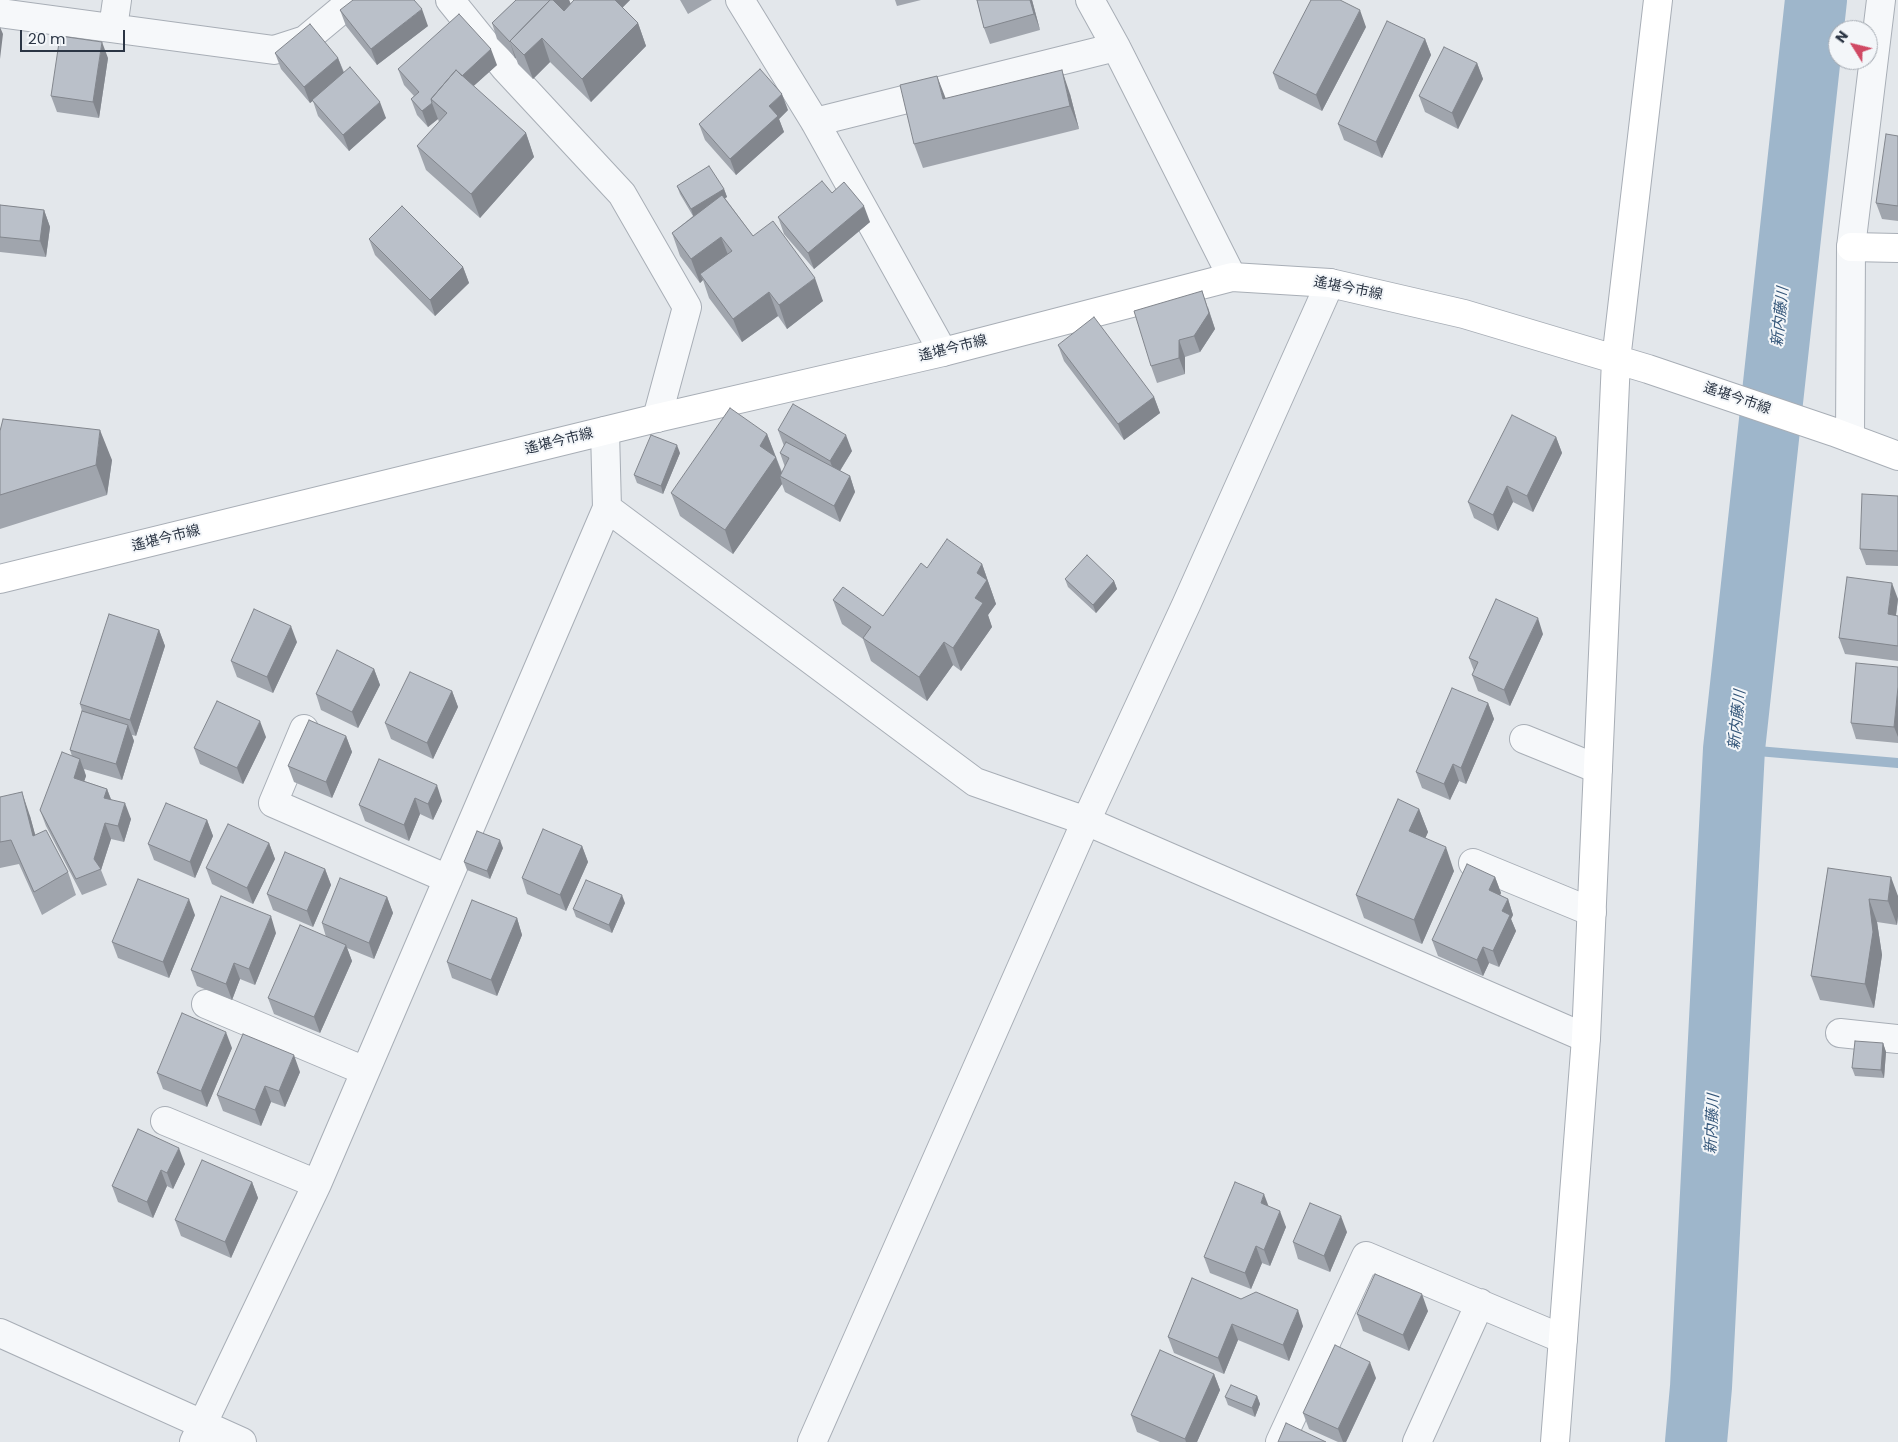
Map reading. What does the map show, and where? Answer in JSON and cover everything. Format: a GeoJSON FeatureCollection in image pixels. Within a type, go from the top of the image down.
{"type":"FeatureCollection","features":[{"type":"Feature","properties":{"kind":"main road"},"geometry":{"type":"LineString","coordinates":[[1555,1442],[1586,1038],[1616,360],[1658,0]]}},
{"type":"Feature","properties":{"kind":"main road"},"geometry":{"type":"LineString","coordinates":[[1851,247],[1898,248]]}},
{"type":"Feature","properties":{"kind":"main road","name":"遙堪今市線"},"geometry":{"type":"LineString","coordinates":[[0,579],[657,418],[943,352],[1232,277],[1330,283],[1464,314],[1648,369],[1898,456]]}},
{"type":"Feature","properties":{"kind":"street"},"geometry":{"type":"LineString","coordinates":[[113,28],[117,0]]}},
{"type":"Feature","properties":{"kind":"street"},"geometry":{"type":"LineString","coordinates":[[0,13],[274,50],[304,40],[353,0]]}},
{"type":"Feature","properties":{"kind":"street"},"geometry":{"type":"LineString","coordinates":[[450,0],[505,68],[622,194],[687,307],[657,418]]}},
{"type":"Feature","properties":{"kind":"street"},"geometry":{"type":"LineString","coordinates":[[740,0],[815,122],[943,352]]}},
{"type":"Feature","properties":{"kind":"street"},"geometry":{"type":"LineString","coordinates":[[1090,0],[1116,47],[1232,277]]}},
{"type":"Feature","properties":{"kind":"street"},"geometry":{"type":"LineString","coordinates":[[1842,435],[1851,247],[1881,0]]}},
{"type":"Feature","properties":{"kind":"street"},"geometry":{"type":"LineString","coordinates":[[815,122],[1116,47]]}},
{"type":"Feature","properties":{"kind":"street"},"geometry":{"type":"LineString","coordinates":[[812,1442],[1086,821],[1186,605],[1330,283]]}},
{"type":"Feature","properties":{"kind":"street"},"geometry":{"type":"LineString","coordinates":[[198,1433],[317,1184],[606,508],[606,431]]}},
{"type":"Feature","properties":{"kind":"street"},"geometry":{"type":"LineString","coordinates":[[606,508],[975,782],[1086,821],[1586,1038]]}},
{"type":"Feature","properties":{"kind":"street"},"geometry":{"type":"LineString","coordinates":[[304,729],[273,803],[448,879]]}},
{"type":"Feature","properties":{"kind":"street"},"geometry":{"type":"LineString","coordinates":[[1524,739],[1598,770]]}},
{"type":"Feature","properties":{"kind":"street"},"geometry":{"type":"LineString","coordinates":[[1473,863],[1592,912]]}},
{"type":"Feature","properties":{"kind":"street"},"geometry":{"type":"LineString","coordinates":[[206,1004],[365,1071]]}},
{"type":"Feature","properties":{"kind":"street"},"geometry":{"type":"LineString","coordinates":[[1840,1032],[1898,1039]]}},
{"type":"Feature","properties":{"kind":"street"},"geometry":{"type":"LineString","coordinates":[[165,1121],[317,1184]]}},
{"type":"Feature","properties":{"kind":"street"},"geometry":{"type":"LineString","coordinates":[[1280,1442],[1366,1256],[1563,1339]]}},
{"type":"Feature","properties":{"kind":"street"},"geometry":{"type":"LineString","coordinates":[[1417,1442],[1480,1303]]}},
{"type":"Feature","properties":{"kind":"street"},"geometry":{"type":"LineString","coordinates":[[0,1333],[198,1433],[242,1442]]}},
{"type":"Feature","properties":{"kind":"building"},"geometry":{"type":"Polygon","coordinates":[[[353,0],[414,0],[422,9],[371,49],[340,10],[353,0]]]}},
{"type":"Feature","properties":{"kind":"building"},"geometry":{"type":"Polygon","coordinates":[[[516,0],[550,0],[510,42],[492,23],[516,0]]]}},
{"type":"Feature","properties":{"kind":"building"},"geometry":{"type":"Polygon","coordinates":[[[550,0],[553,0],[564,11],[574,0],[615,0],[638,23],[582,79],[542,38],[524,55],[510,41],[550,0]]]}},
{"type":"Feature","properties":{"kind":"building"},"geometry":{"type":"Polygon","coordinates":[[[977,0],[1030,0],[1034,14],[984,28],[977,0]]]}},
{"type":"Feature","properties":{"kind":"building"},"geometry":{"type":"Polygon","coordinates":[[[1311,0],[1340,0],[1360,10],[1316,95],[1273,73],[1311,0]]]}},
{"type":"Feature","properties":{"kind":"building"},"geometry":{"type":"Polygon","coordinates":[[[459,14],[491,49],[462,76],[456,70],[431,99],[432,103],[422,111],[411,99],[419,92],[398,69],[459,14]]]}},
{"type":"Feature","properties":{"kind":"building"},"geometry":{"type":"Polygon","coordinates":[[[1387,21],[1425,39],[1376,142],[1338,124],[1387,21]]]}},
{"type":"Feature","properties":{"kind":"building"},"geometry":{"type":"Polygon","coordinates":[[[310,24],[338,58],[304,87],[275,53],[310,24]]]}},
{"type":"Feature","properties":{"kind":"building"},"geometry":{"type":"Polygon","coordinates":[[[60,36],[102,42],[93,102],[51,96],[60,36]]]}},
{"type":"Feature","properties":{"kind":"building"},"geometry":{"type":"Polygon","coordinates":[[[1444,47],[1477,63],[1452,113],[1419,96],[1444,47]]]}},
{"type":"Feature","properties":{"kind":"building"},"geometry":{"type":"Polygon","coordinates":[[[350,67],[380,102],[343,135],[312,100],[350,67]]]}},
{"type":"Feature","properties":{"kind":"building"},"geometry":{"type":"Polygon","coordinates":[[[760,69],[782,94],[769,106],[778,116],[730,159],[699,124],[760,69]]]}},
{"type":"Feature","properties":{"kind":"building"},"geometry":{"type":"Polygon","coordinates":[[[456,70],[526,133],[471,194],[417,146],[447,113],[431,99],[456,70]]]}},
{"type":"Feature","properties":{"kind":"building"},"geometry":{"type":"Polygon","coordinates":[[[1062,70],[1070,106],[914,144],[900,85],[937,76],[943,99],[1062,70]]]}},
{"type":"Feature","properties":{"kind":"building"},"geometry":{"type":"Polygon","coordinates":[[[1886,134],[1898,136],[1898,206],[1876,203],[1886,134]]]}},
{"type":"Feature","properties":{"kind":"building"},"geometry":{"type":"Polygon","coordinates":[[[709,166],[724,189],[691,209],[677,186],[709,166]]]}},
{"type":"Feature","properties":{"kind":"building"},"geometry":{"type":"Polygon","coordinates":[[[822,181],[832,193],[844,182],[864,206],[808,253],[778,217],[822,181]]]}},
{"type":"Feature","properties":{"kind":"building"},"geometry":{"type":"Polygon","coordinates":[[[722,195],[753,236],[773,221],[815,278],[779,305],[769,292],[733,319],[700,274],[732,251],[721,237],[691,259],[672,233],[722,195]]]}},
{"type":"Feature","properties":{"kind":"building"},"geometry":{"type":"Polygon","coordinates":[[[0,205],[44,210],[40,241],[0,237],[0,205]]]}},
{"type":"Feature","properties":{"kind":"building"},"geometry":{"type":"Polygon","coordinates":[[[402,206],[463,267],[430,300],[369,239],[402,206]]]}},
{"type":"Feature","properties":{"kind":"building"},"geometry":{"type":"Polygon","coordinates":[[[1202,291],[1209,313],[1194,336],[1179,340],[1179,358],[1151,366],[1134,311],[1202,291]]]}},
{"type":"Feature","properties":{"kind":"building"},"geometry":{"type":"Polygon","coordinates":[[[1094,317],[1154,397],[1118,424],[1058,345],[1094,317]]]}},
{"type":"Feature","properties":{"kind":"building"},"geometry":{"type":"Polygon","coordinates":[[[793,404],[846,435],[830,461],[778,430],[793,404]]]}},
{"type":"Feature","properties":{"kind":"building"},"geometry":{"type":"Polygon","coordinates":[[[730,408],[767,434],[760,446],[776,457],[725,530],[671,493],[730,408]]]}},
{"type":"Feature","properties":{"kind":"building"},"geometry":{"type":"Polygon","coordinates":[[[1512,415],[1556,437],[1527,496],[1507,486],[1493,515],[1468,502],[1512,415]]]}},
{"type":"Feature","properties":{"kind":"building"},"geometry":{"type":"Polygon","coordinates":[[[3,419],[100,430],[96,465],[0,495],[0,431],[3,419]]]}},
{"type":"Feature","properties":{"kind":"building"},"geometry":{"type":"Polygon","coordinates":[[[651,435],[677,445],[661,486],[634,475],[651,435]]]}},
{"type":"Feature","properties":{"kind":"building"},"geometry":{"type":"Polygon","coordinates":[[[786,442],[850,476],[834,506],[780,476],[789,458],[780,453],[786,442]]]}},
{"type":"Feature","properties":{"kind":"building"},"geometry":{"type":"Polygon","coordinates":[[[1862,494],[1898,496],[1898,551],[1860,549],[1862,494]]]}},
{"type":"Feature","properties":{"kind":"building"},"geometry":{"type":"Polygon","coordinates":[[[947,539],[982,564],[977,573],[987,580],[975,598],[983,603],[953,648],[944,642],[919,677],[863,638],[871,627],[833,600],[843,587],[883,616],[921,563],[927,568],[947,539]]]}},
{"type":"Feature","properties":{"kind":"building"},"geometry":{"type":"Polygon","coordinates":[[[1087,555],[1114,581],[1093,605],[1065,579],[1087,555]]]}},
{"type":"Feature","properties":{"kind":"building"},"geometry":{"type":"Polygon","coordinates":[[[1847,577],[1892,583],[1888,614],[1898,616],[1898,646],[1839,638],[1847,577]]]}},
{"type":"Feature","properties":{"kind":"building"},"geometry":{"type":"Polygon","coordinates":[[[1496,599],[1538,618],[1504,690],[1472,675],[1478,662],[1469,658],[1496,599]]]}},
{"type":"Feature","properties":{"kind":"building"},"geometry":{"type":"Polygon","coordinates":[[[254,609],[291,626],[267,677],[231,661],[254,609]]]}},
{"type":"Feature","properties":{"kind":"building"},"geometry":{"type":"Polygon","coordinates":[[[109,614],[159,630],[130,720],[80,704],[109,614]]]}},
{"type":"Feature","properties":{"kind":"building"},"geometry":{"type":"Polygon","coordinates":[[[337,650],[374,669],[352,712],[316,694],[337,650]]]}},
{"type":"Feature","properties":{"kind":"building"},"geometry":{"type":"Polygon","coordinates":[[[1856,663],[1898,667],[1894,727],[1851,723],[1856,663]]]}},
{"type":"Feature","properties":{"kind":"building"},"geometry":{"type":"Polygon","coordinates":[[[410,672],[452,691],[427,743],[385,723],[410,672]]]}},
{"type":"Feature","properties":{"kind":"building"},"geometry":{"type":"Polygon","coordinates":[[[1452,688],[1488,703],[1461,768],[1453,764],[1444,784],[1416,772],[1452,688]]]}},
{"type":"Feature","properties":{"kind":"building"},"geometry":{"type":"Polygon","coordinates":[[[217,701],[260,721],[237,768],[194,748],[217,701]]]}},
{"type":"Feature","properties":{"kind":"building"},"geometry":{"type":"Polygon","coordinates":[[[82,711],[128,725],[116,764],[70,750],[82,711]]]}},
{"type":"Feature","properties":{"kind":"building"},"geometry":{"type":"Polygon","coordinates":[[[309,720],[346,736],[326,782],[288,766],[309,720]]]}},
{"type":"Feature","properties":{"kind":"building"},"geometry":{"type":"Polygon","coordinates":[[[62,752],[80,759],[74,778],[107,789],[104,798],[125,803],[118,826],[105,823],[94,859],[101,869],[76,879],[40,810],[62,752]]]}},
{"type":"Feature","properties":{"kind":"building"},"geometry":{"type":"Polygon","coordinates":[[[379,759],[437,785],[428,804],[415,798],[404,825],[359,805],[379,759]]]}},
{"type":"Feature","properties":{"kind":"building"},"geometry":{"type":"Polygon","coordinates":[[[22,792],[33,836],[46,830],[68,872],[34,892],[11,840],[0,842],[0,797],[22,792]]]}},
{"type":"Feature","properties":{"kind":"building"},"geometry":{"type":"Polygon","coordinates":[[[1398,799],[1419,809],[1409,831],[1446,847],[1414,920],[1356,895],[1398,799]]]}},
{"type":"Feature","properties":{"kind":"building"},"geometry":{"type":"Polygon","coordinates":[[[166,803],[207,820],[190,862],[148,844],[166,803]]]}},
{"type":"Feature","properties":{"kind":"building"},"geometry":{"type":"Polygon","coordinates":[[[228,824],[269,843],[247,888],[206,868],[228,824]]]}},
{"type":"Feature","properties":{"kind":"building"},"geometry":{"type":"Polygon","coordinates":[[[543,829],[582,846],[560,895],[522,878],[543,829]]]}},
{"type":"Feature","properties":{"kind":"building"},"geometry":{"type":"Polygon","coordinates":[[[477,831],[500,840],[487,871],[464,862],[477,831]]]}},
{"type":"Feature","properties":{"kind":"building"},"geometry":{"type":"Polygon","coordinates":[[[285,852],[325,869],[307,911],[267,894],[285,852]]]}},
{"type":"Feature","properties":{"kind":"building"},"geometry":{"type":"Polygon","coordinates":[[[1467,864],[1495,877],[1489,890],[1508,899],[1502,911],[1510,915],[1493,951],[1483,947],[1477,960],[1432,940],[1467,864]]]}},
{"type":"Feature","properties":{"kind":"building"},"geometry":{"type":"Polygon","coordinates":[[[1828,868],[1891,877],[1888,901],[1869,899],[1873,932],[1865,984],[1811,976],[1828,868]]]}},
{"type":"Feature","properties":{"kind":"building"},"geometry":{"type":"Polygon","coordinates":[[[340,878],[387,897],[369,943],[322,923],[340,878]]]}},
{"type":"Feature","properties":{"kind":"building"},"geometry":{"type":"Polygon","coordinates":[[[138,879],[189,899],[163,962],[112,942],[138,879]]]}},
{"type":"Feature","properties":{"kind":"building"},"geometry":{"type":"Polygon","coordinates":[[[586,880],[622,895],[609,925],[573,909],[586,880]]]}},
{"type":"Feature","properties":{"kind":"building"},"geometry":{"type":"Polygon","coordinates":[[[221,896],[271,916],[249,969],[234,963],[226,984],[191,970],[221,896]]]}},
{"type":"Feature","properties":{"kind":"building"},"geometry":{"type":"Polygon","coordinates":[[[472,900],[517,918],[491,980],[447,962],[472,900]]]}},
{"type":"Feature","properties":{"kind":"building"},"geometry":{"type":"Polygon","coordinates":[[[300,925],[346,945],[314,1017],[268,998],[300,925]]]}},
{"type":"Feature","properties":{"kind":"building"},"geometry":{"type":"Polygon","coordinates":[[[182,1013],[226,1032],[201,1091],[157,1073],[182,1013]]]}},
{"type":"Feature","properties":{"kind":"building"},"geometry":{"type":"Polygon","coordinates":[[[243,1034],[294,1055],[279,1091],[265,1086],[255,1110],[217,1095],[243,1034]]]}},
{"type":"Feature","properties":{"kind":"building"},"geometry":{"type":"Polygon","coordinates":[[[1855,1041],[1883,1043],[1881,1070],[1852,1068],[1855,1041]]]}},
{"type":"Feature","properties":{"kind":"building"},"geometry":{"type":"Polygon","coordinates":[[[138,1129],[179,1148],[167,1173],[161,1170],[147,1202],[112,1186],[138,1129]]]}},
{"type":"Feature","properties":{"kind":"building"},"geometry":{"type":"Polygon","coordinates":[[[202,1160],[252,1182],[225,1242],[175,1220],[202,1160]]]}},
{"type":"Feature","properties":{"kind":"building"},"geometry":{"type":"Polygon","coordinates":[[[1235,1182],[1264,1194],[1261,1203],[1280,1211],[1264,1250],[1256,1246],[1245,1273],[1204,1257],[1235,1182]]]}},
{"type":"Feature","properties":{"kind":"building"},"geometry":{"type":"Polygon","coordinates":[[[1310,1203],[1341,1216],[1324,1256],[1293,1242],[1310,1203]]]}},
{"type":"Feature","properties":{"kind":"building"},"geometry":{"type":"Polygon","coordinates":[[[1375,1274],[1422,1294],[1403,1335],[1357,1314],[1375,1274]]]}},
{"type":"Feature","properties":{"kind":"building"},"geometry":{"type":"Polygon","coordinates":[[[1192,1278],[1241,1299],[1256,1292],[1298,1310],[1283,1345],[1232,1324],[1218,1358],[1168,1337],[1192,1278]]]}},
{"type":"Feature","properties":{"kind":"building"},"geometry":{"type":"Polygon","coordinates":[[[1335,1345],[1370,1362],[1338,1429],[1303,1413],[1335,1345]]]}},
{"type":"Feature","properties":{"kind":"building"},"geometry":{"type":"Polygon","coordinates":[[[1160,1350],[1214,1374],[1185,1439],[1131,1415],[1160,1350]]]}},
{"type":"Feature","properties":{"kind":"building"},"geometry":{"type":"Polygon","coordinates":[[[1231,1385],[1257,1396],[1252,1408],[1225,1397],[1231,1385]]]}},
{"type":"Feature","properties":{"kind":"building"},"geometry":{"type":"Polygon","coordinates":[[[1286,1423],[1326,1442],[1278,1442],[1286,1423]]]}},
{"type":"Feature","properties":{"kind":"waterway","name":"新内藤川"},"geometry":{"type":"LineString","coordinates":[[1696,1442],[1701,1387],[1734,749],[1816,0]]}},
{"type":"Feature","properties":{"kind":"waterway"},"geometry":{"type":"LineString","coordinates":[[1734,749],[1898,763]]}}]}
